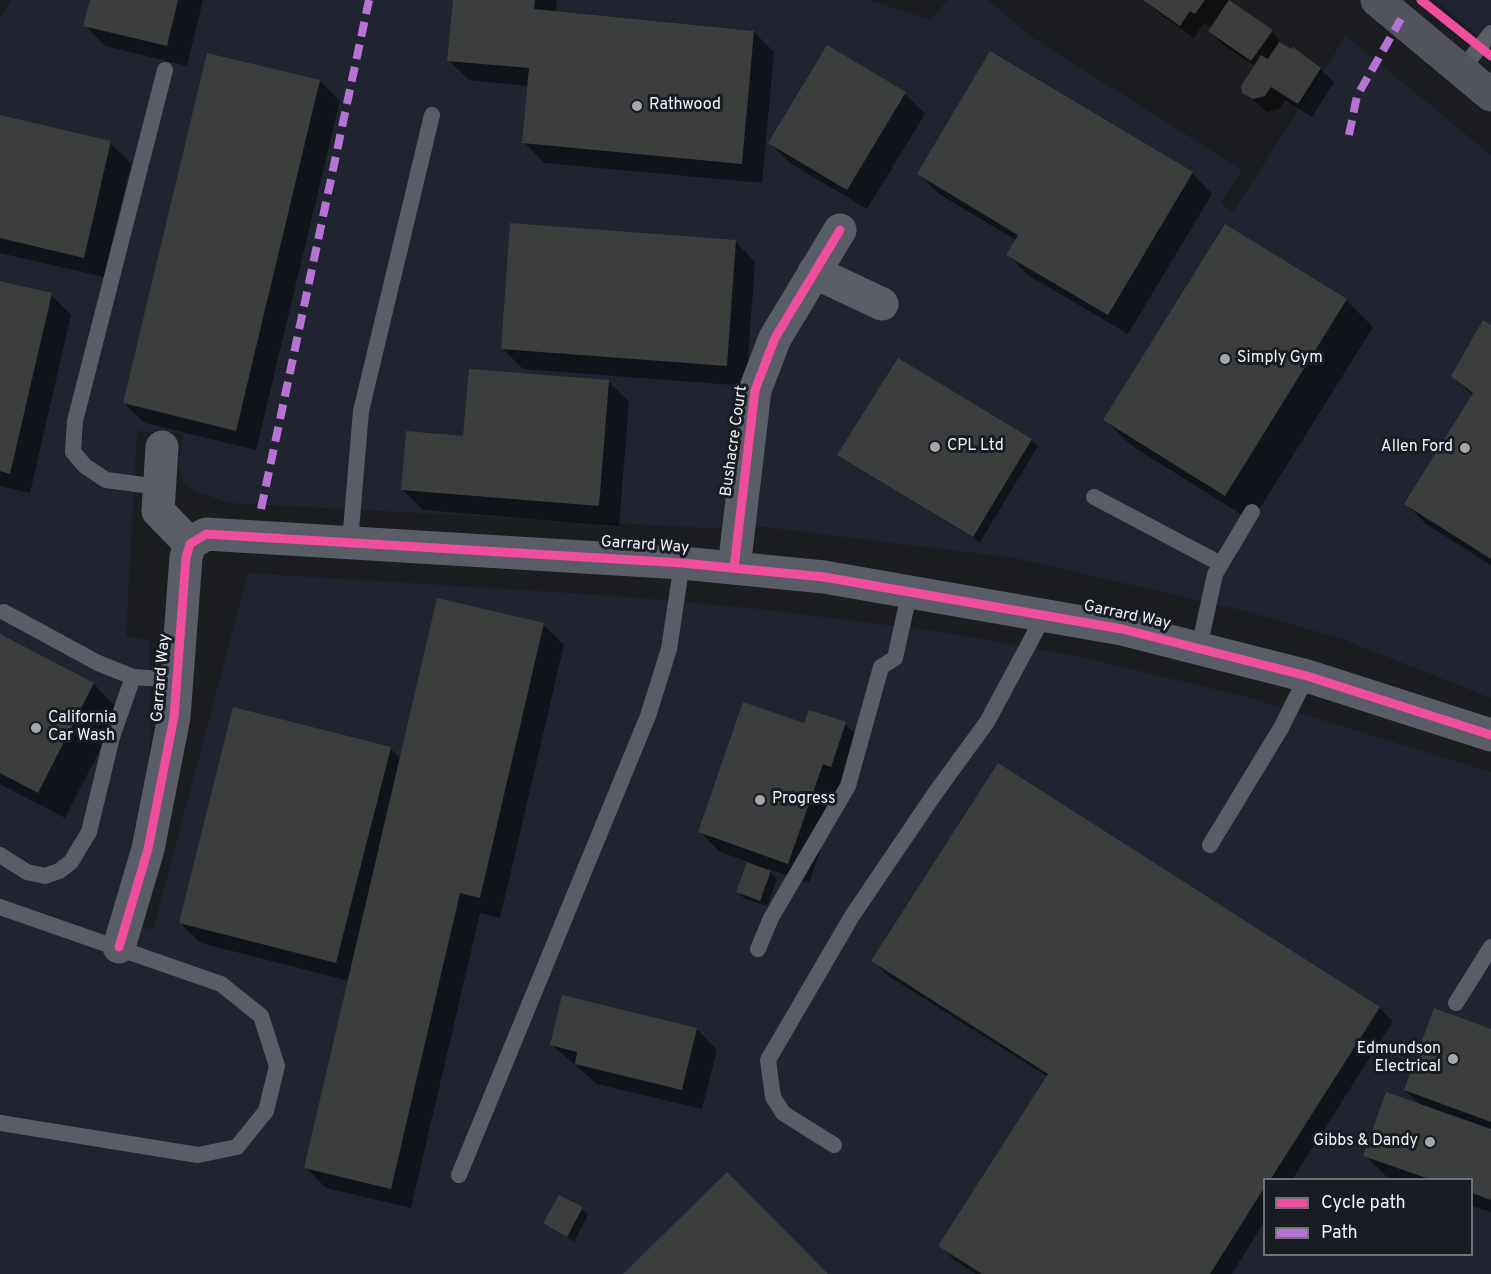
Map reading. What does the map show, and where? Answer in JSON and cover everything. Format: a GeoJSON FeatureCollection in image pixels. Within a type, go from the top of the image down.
{"type":"FeatureCollection","features":[{"type":"Feature","properties":{"kind":"main road"},"geometry":{"type":"LineString","coordinates":[[1377,0],[1491,95]]}},
{"type":"Feature","properties":{"kind":"street","name":"Bushacre Court"},"geometry":{"type":"LineString","coordinates":[[734,568],[755,390],[775,338],[840,230]]}},
{"type":"Feature","properties":{"kind":"street"},"geometry":{"type":"LineString","coordinates":[[814,272],[882,304]]}},
{"type":"Feature","properties":{"kind":"street"},"geometry":{"type":"LineString","coordinates":[[162,447],[158,511],[190,544]]}},
{"type":"Feature","properties":{"kind":"street","name":"Garrard Way"},"geometry":{"type":"LineString","coordinates":[[119,946],[150,837],[165,768],[177,680],[186,556],[190,544],[206,534],[682,563],[824,577],[910,590],[1045,614],[1199,648],[1307,676],[1491,735]]}},
{"type":"Feature","properties":{"kind":"lane"},"geometry":{"type":"LineString","coordinates":[[1461,70],[1491,33]]}},
{"type":"Feature","properties":{"kind":"lane"},"geometry":{"type":"LineString","coordinates":[[159,487],[106,480],[85,466],[73,452],[75,421],[165,70]]}},
{"type":"Feature","properties":{"kind":"lane"},"geometry":{"type":"LineString","coordinates":[[350,542],[361,411],[432,115]]}},
{"type":"Feature","properties":{"kind":"lane"},"geometry":{"type":"LineString","coordinates":[[1094,497],[1221,564]]}},
{"type":"Feature","properties":{"kind":"lane"},"geometry":{"type":"LineString","coordinates":[[1199,648],[1215,574],[1252,512]]}},
{"type":"Feature","properties":{"kind":"lane"},"geometry":{"type":"LineString","coordinates":[[459,1175],[648,716],[669,649],[682,563]]}},
{"type":"Feature","properties":{"kind":"lane"},"geometry":{"type":"LineString","coordinates":[[758,949],[771,918],[848,786],[881,667],[887,666],[895,658],[910,590]]}},
{"type":"Feature","properties":{"kind":"lane"},"geometry":{"type":"LineString","coordinates":[[4,612],[98,663],[133,677],[177,680]]}},
{"type":"Feature","properties":{"kind":"lane"},"geometry":{"type":"LineString","coordinates":[[834,1145],[783,1113],[773,1097],[768,1060],[852,916],[936,792],[987,722],[1045,614]]}},
{"type":"Feature","properties":{"kind":"lane"},"geometry":{"type":"LineString","coordinates":[[1210,845],[1281,728],[1307,676]]}},
{"type":"Feature","properties":{"kind":"lane"},"geometry":{"type":"LineString","coordinates":[[0,855],[27,872],[45,876],[65,867],[82,848],[89,832],[112,736],[133,677]]}},
{"type":"Feature","properties":{"kind":"lane"},"geometry":{"type":"LineString","coordinates":[[0,907],[119,946],[220,984],[261,1016],[277,1066],[266,1111],[237,1147],[198,1155],[0,1123]]}},
{"type":"Feature","properties":{"kind":"lane"},"geometry":{"type":"LineString","coordinates":[[1456,1003],[1491,947]]}},
{"type":"Feature","properties":{"kind":"shaded area"},"geometry":{"type":"Polygon","coordinates":[[[11,0],[869,0],[931,20],[947,0],[988,0],[1030,36],[1242,170],[1221,203],[1233,212],[1346,36],[1491,155],[1491,698],[1342,639],[1245,611],[1014,558],[764,527],[707,528],[228,503],[193,490],[182,480],[179,463],[183,434],[137,431],[126,636],[149,640],[151,729],[147,786],[133,852],[109,919],[153,930],[248,573],[618,596],[750,608],[942,632],[1082,657],[1251,698],[1491,772],[1491,1274],[0,1274],[0,19],[11,0]]]}},
{"type":"Feature","properties":{"kind":"shaded area"},"geometry":{"type":"Polygon","coordinates":[[[1435,0],[1491,0],[1491,45],[1435,0]]]}},
{"type":"Feature","properties":{"kind":"building"},"geometry":{"type":"Polygon","coordinates":[[[90,0],[178,0],[167,46],[83,26],[90,0]]]}},
{"type":"Feature","properties":{"kind":"building","name":"Rathwood"},"geometry":{"type":"Polygon","coordinates":[[[453,0],[535,0],[534,9],[754,31],[742,164],[522,143],[529,68],[447,61],[453,0]]]}},
{"type":"Feature","properties":{"kind":"building"},"geometry":{"type":"Polygon","coordinates":[[[1143,0],[1205,0],[1195,14],[1190,11],[1180,26],[1143,0]]]}},
{"type":"Feature","properties":{"kind":"building"},"geometry":{"type":"Polygon","coordinates":[[[1229,0],[1273,30],[1251,61],[1208,31],[1229,0]]]}},
{"type":"Feature","properties":{"kind":"building"},"geometry":{"type":"Polygon","coordinates":[[[1279,42],[1292,49],[1293,47],[1321,68],[1298,104],[1271,87],[1265,96],[1253,99],[1242,93],[1241,86],[1261,55],[1268,59],[1279,42]]]}},
{"type":"Feature","properties":{"kind":"building"},"geometry":{"type":"Polygon","coordinates":[[[827,45],[906,92],[847,190],[768,143],[827,45]]]}},
{"type":"Feature","properties":{"kind":"building"},"geometry":{"type":"Polygon","coordinates":[[[990,51],[1193,172],[1108,315],[1006,255],[1018,235],[917,174],[990,51]]]}},
{"type":"Feature","properties":{"kind":"building"},"geometry":{"type":"Polygon","coordinates":[[[207,53],[320,80],[236,431],[123,403],[207,53]]]}},
{"type":"Feature","properties":{"kind":"building"},"geometry":{"type":"Polygon","coordinates":[[[0,115],[111,141],[84,258],[0,238],[0,115]]]}},
{"type":"Feature","properties":{"kind":"building"},"geometry":{"type":"Polygon","coordinates":[[[510,223],[736,240],[727,366],[501,349],[510,223]]]}},
{"type":"Feature","properties":{"kind":"building","name":"Simply Gym"},"geometry":{"type":"Polygon","coordinates":[[[1225,224],[1347,299],[1225,496],[1103,420],[1225,224]]]}},
{"type":"Feature","properties":{"kind":"building"},"geometry":{"type":"Polygon","coordinates":[[[0,281],[52,293],[10,474],[0,471],[0,281]]]}},
{"type":"Feature","properties":{"kind":"building","name":"Allen Ford"},"geometry":{"type":"Polygon","coordinates":[[[1483,320],[1491,325],[1491,559],[1404,504],[1473,393],[1451,376],[1483,320]]]}},
{"type":"Feature","properties":{"kind":"building","name":"CPL Ltd"},"geometry":{"type":"Polygon","coordinates":[[[898,358],[1032,439],[973,537],[837,455],[898,358]]]}},
{"type":"Feature","properties":{"kind":"building"},"geometry":{"type":"Polygon","coordinates":[[[469,369],[609,380],[599,506],[401,490],[406,431],[463,436],[469,369]]]}},
{"type":"Feature","properties":{"kind":"building"},"geometry":{"type":"Polygon","coordinates":[[[437,598],[544,623],[480,898],[460,893],[391,1189],[304,1168],[437,598]]]}},
{"type":"Feature","properties":{"kind":"building","name":"California Car Wash"},"geometry":{"type":"Polygon","coordinates":[[[0,634],[94,683],[38,793],[0,773],[0,634]]]}},
{"type":"Feature","properties":{"kind":"building","name":"Progress"},"geometry":{"type":"Polygon","coordinates":[[[743,702],[804,723],[809,710],[846,722],[831,767],[823,764],[788,864],[698,832],[743,702]]]}},
{"type":"Feature","properties":{"kind":"building"},"geometry":{"type":"Polygon","coordinates":[[[233,707],[391,747],[336,963],[179,923],[233,707]]]}},
{"type":"Feature","properties":{"kind":"building"},"geometry":{"type":"Polygon","coordinates":[[[998,763],[1380,1007],[1271,1178],[1263,1178],[1263,1190],[1210,1274],[982,1274],[938,1246],[1048,1074],[871,961],[998,763]]]}},
{"type":"Feature","properties":{"kind":"building"},"geometry":{"type":"Polygon","coordinates":[[[747,862],[771,871],[760,901],[736,892],[747,862]]]}},
{"type":"Feature","properties":{"kind":"building"},"geometry":{"type":"Polygon","coordinates":[[[562,995],[697,1028],[682,1090],[575,1064],[577,1052],[550,1045],[562,995]]]}},
{"type":"Feature","properties":{"kind":"building","name":"Edmundson Electrical"},"geometry":{"type":"Polygon","coordinates":[[[1434,1008],[1491,1029],[1491,1122],[1404,1090],[1434,1008]]]}},
{"type":"Feature","properties":{"kind":"building","name":"Gibbs & Dandy"},"geometry":{"type":"Polygon","coordinates":[[[1386,1092],[1491,1129],[1491,1200],[1473,1193],[1473,1178],[1426,1178],[1363,1156],[1386,1092]]]}},
{"type":"Feature","properties":{"kind":"building"},"geometry":{"type":"Polygon","coordinates":[[[727,1172],[828,1274],[623,1274],[727,1172]]]}},
{"type":"Feature","properties":{"kind":"building"},"geometry":{"type":"Polygon","coordinates":[[[559,1195],[583,1207],[567,1237],[543,1223],[559,1195]]]}},
{"type":"Feature","properties":{"kind":"marked path"},"geometry":{"type":"LineString","coordinates":[[261,509],[369,0]]}},
{"type":"Feature","properties":{"kind":"marked path"},"geometry":{"type":"LineString","coordinates":[[1349,135],[1357,96],[1401,19]]}},
{"type":"Feature","properties":{"kind":"cycle path"},"geometry":{"type":"LineString","coordinates":[[1421,0],[1491,56]]}},
{"type":"Feature","properties":{"kind":"cycle path"},"geometry":{"type":"LineString","coordinates":[[734,568],[755,390],[775,338],[840,230]]}},
{"type":"Feature","properties":{"kind":"cycle path"},"geometry":{"type":"LineString","coordinates":[[119,947],[148,849],[174,717],[186,557],[190,544],[206,534],[682,563],[824,577],[1122,629],[1307,676],[1491,735]]}},
{"type":"Feature","properties":{"kind":"place","name":"Rathwood"},"geometry":{"type":"Point","coordinates":[637,106]}},
{"type":"Feature","properties":{"kind":"place","name":"Simply Gym"},"geometry":{"type":"Point","coordinates":[1225,359]}},
{"type":"Feature","properties":{"kind":"place","name":"CPL Ltd"},"geometry":{"type":"Point","coordinates":[935,447]}},
{"type":"Feature","properties":{"kind":"place","name":"Allen Ford"},"geometry":{"type":"Point","coordinates":[1465,448]}},
{"type":"Feature","properties":{"kind":"place","name":"California Car Wash"},"geometry":{"type":"Point","coordinates":[36,728]}},
{"type":"Feature","properties":{"kind":"place","name":"Progress"},"geometry":{"type":"Point","coordinates":[760,800]}},
{"type":"Feature","properties":{"kind":"place","name":"Edmundson Electrical"},"geometry":{"type":"Point","coordinates":[1453,1059]}},
{"type":"Feature","properties":{"kind":"place","name":"Gibbs & Dandy"},"geometry":{"type":"Point","coordinates":[1430,1142]}}]}
